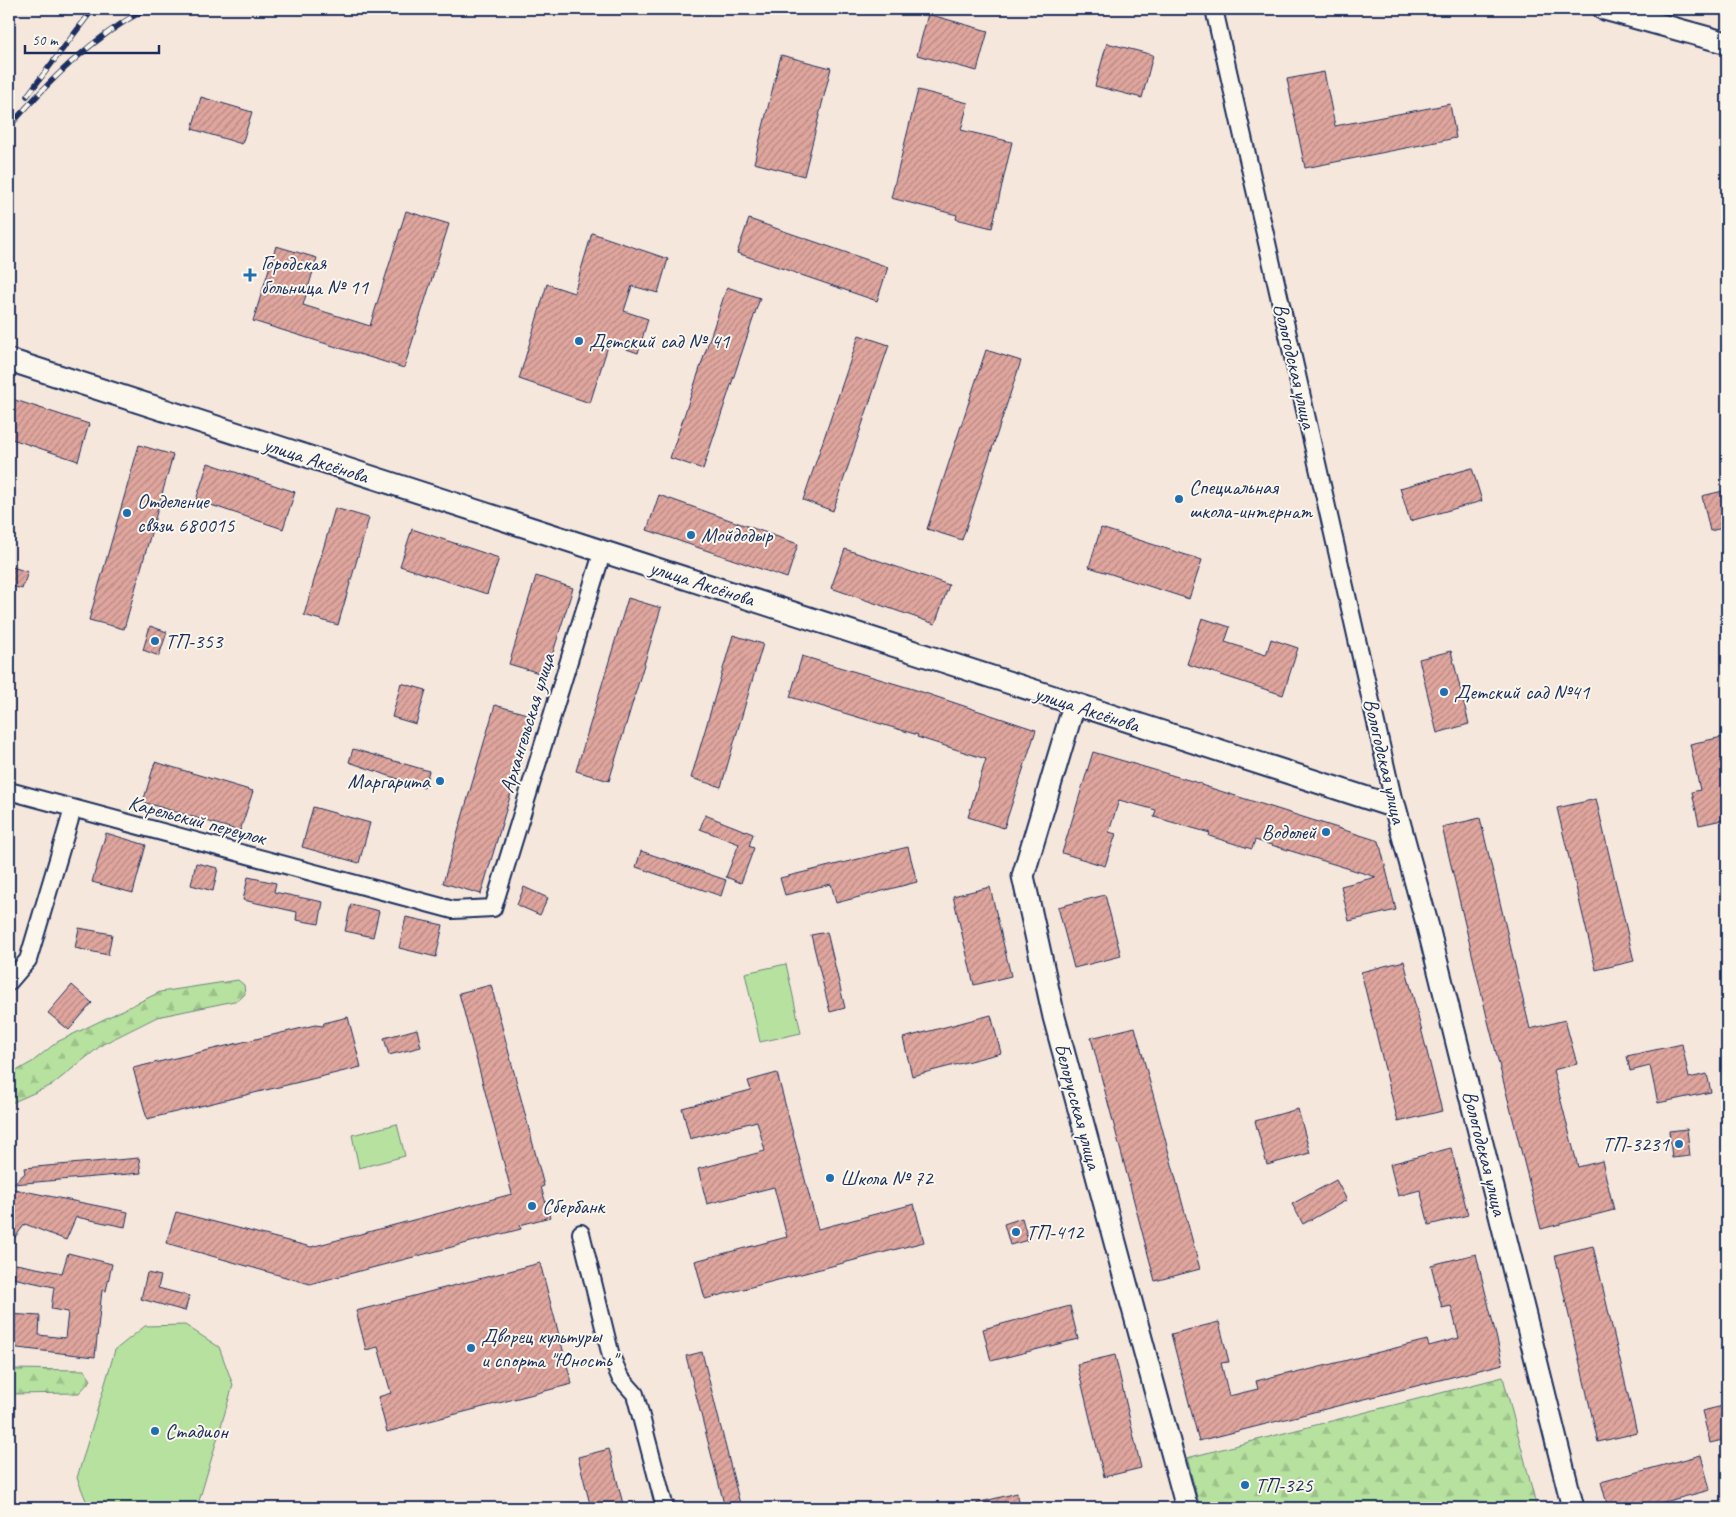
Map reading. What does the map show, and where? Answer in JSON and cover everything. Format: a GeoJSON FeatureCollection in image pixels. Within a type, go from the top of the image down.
{"type":"FeatureCollection","features":[{"type":"Feature","properties":{"kind":"street","name":"Вологодская улица"},"geometry":{"type":"LineString","coordinates":[[1214,9],[1395,807],[1430,936],[1573,1508]]}},
{"type":"Feature","properties":{"kind":"street"},"geometry":{"type":"LineString","coordinates":[[1604,9],[1727,43]]}},
{"type":"Feature","properties":{"kind":"street","name":"улица Аксёнова"},"geometry":{"type":"LineString","coordinates":[[9,360],[1395,807]]}},
{"type":"Feature","properties":{"kind":"street","name":"Архангельская улица"},"geometry":{"type":"LineString","coordinates":[[493,908],[603,550]]}},
{"type":"Feature","properties":{"kind":"street","name":"Белорусская улица"},"geometry":{"type":"LineString","coordinates":[[1074,704],[1022,876],[1054,1017],[1187,1508]]}},
{"type":"Feature","properties":{"kind":"street","name":"Карельский переулок"},"geometry":{"type":"LineString","coordinates":[[9,791],[453,910],[493,908]]}},
{"type":"Feature","properties":{"kind":"street"},"geometry":{"type":"LineString","coordinates":[[9,982],[28,960],[73,809]]}},
{"type":"Feature","properties":{"kind":"street"},"geometry":{"type":"LineString","coordinates":[[581,1233],[611,1356],[620,1377],[635,1394],[665,1508]]}},
{"type":"Feature","properties":{"kind":"green space"},"geometry":{"type":"Polygon","coordinates":[[[786,964],[801,1033],[760,1042],[745,973],[786,964]]]}},
{"type":"Feature","properties":{"kind":"green space"},"geometry":{"type":"Polygon","coordinates":[[[238,980],[244,985],[245,994],[239,1000],[157,1017],[103,1044],[52,1085],[9,1104],[9,1075],[32,1062],[57,1042],[160,992],[238,980]]]}},
{"type":"Feature","properties":{"kind":"green space"},"geometry":{"type":"Polygon","coordinates":[[[397,1124],[405,1156],[359,1168],[352,1135],[397,1124]]]}},
{"type":"Feature","properties":{"kind":"green space","name":"Стадион"},"geometry":{"type":"Polygon","coordinates":[[[185,1325],[219,1347],[233,1385],[197,1508],[89,1508],[77,1478],[115,1350],[145,1326],[185,1325]]]}},
{"type":"Feature","properties":{"kind":"green space"},"geometry":{"type":"Polygon","coordinates":[[[9,1369],[84,1370],[91,1380],[79,1393],[9,1394],[9,1369]]]}},
{"type":"Feature","properties":{"kind":"green space"},"geometry":{"type":"Polygon","coordinates":[[[1503,1377],[1537,1508],[1200,1508],[1187,1458],[1503,1377]]]}},
{"type":"Feature","properties":{"kind":"building"},"geometry":{"type":"Polygon","coordinates":[[[928,14],[988,31],[977,71],[917,55],[928,14]]]}},
{"type":"Feature","properties":{"kind":"building"},"geometry":{"type":"Polygon","coordinates":[[[1107,43],[1153,55],[1142,98],[1095,86],[1107,43]]]}},
{"type":"Feature","properties":{"kind":"building"},"geometry":{"type":"Polygon","coordinates":[[[781,55],[831,68],[804,176],[754,163],[781,55]]]}},
{"type":"Feature","properties":{"kind":"building"},"geometry":{"type":"Polygon","coordinates":[[[1324,72],[1335,126],[1450,104],[1456,138],[1305,168],[1287,79],[1324,72]]]}},
{"type":"Feature","properties":{"kind":"building"},"geometry":{"type":"Polygon","coordinates":[[[918,90],[968,103],[961,130],[1012,142],[992,228],[956,219],[957,215],[891,198],[918,90]]]}},
{"type":"Feature","properties":{"kind":"building"},"geometry":{"type":"Polygon","coordinates":[[[201,97],[252,112],[242,144],[192,129],[201,97]]]}},
{"type":"Feature","properties":{"kind":"building"},"geometry":{"type":"Polygon","coordinates":[[[406,211],[449,224],[404,368],[253,321],[276,246],[317,258],[303,305],[370,326],[406,211]]]}},
{"type":"Feature","properties":{"kind":"building"},"geometry":{"type":"Polygon","coordinates":[[[749,219],[888,267],[877,301],[737,253],[749,219]]]}},
{"type":"Feature","properties":{"kind":"building"},"geometry":{"type":"Polygon","coordinates":[[[592,233],[668,259],[658,293],[632,286],[624,311],[648,319],[638,353],[609,343],[590,403],[519,379],[547,284],[574,293],[592,233]]]}},
{"type":"Feature","properties":{"kind":"building"},"geometry":{"type":"Polygon","coordinates":[[[727,287],[760,298],[703,469],[670,458],[727,287]]]}},
{"type":"Feature","properties":{"kind":"building"},"geometry":{"type":"Polygon","coordinates":[[[859,335],[889,345],[833,511],[803,500],[859,335]]]}},
{"type":"Feature","properties":{"kind":"building"},"geometry":{"type":"Polygon","coordinates":[[[986,350],[1021,361],[962,540],[927,529],[986,350]]]}},
{"type":"Feature","properties":{"kind":"building"},"geometry":{"type":"Polygon","coordinates":[[[9,398],[89,424],[78,461],[9,438],[9,398]]]}},
{"type":"Feature","properties":{"kind":"building"},"geometry":{"type":"Polygon","coordinates":[[[139,445],[173,455],[124,629],[89,620],[139,445]]]}},
{"type":"Feature","properties":{"kind":"building"},"geometry":{"type":"Polygon","coordinates":[[[208,463],[295,492],[283,529],[196,500],[208,463]]]}},
{"type":"Feature","properties":{"kind":"building"},"geometry":{"type":"Polygon","coordinates":[[[1472,468],[1482,501],[1410,521],[1400,488],[1472,468]]]}},
{"type":"Feature","properties":{"kind":"building"},"geometry":{"type":"Polygon","coordinates":[[[1727,490],[1727,527],[1710,531],[1702,496],[1727,490]]]}},
{"type":"Feature","properties":{"kind":"building"},"geometry":{"type":"Polygon","coordinates":[[[659,495],[798,544],[787,578],[647,530],[659,495]]]}},
{"type":"Feature","properties":{"kind":"building"},"geometry":{"type":"Polygon","coordinates":[[[335,508],[369,518],[338,625],[304,615],[335,508]]]}},
{"type":"Feature","properties":{"kind":"building"},"geometry":{"type":"Polygon","coordinates":[[[1101,528],[1202,560],[1189,599],[1089,567],[1101,528]]]}},
{"type":"Feature","properties":{"kind":"building"},"geometry":{"type":"Polygon","coordinates":[[[412,529],[499,558],[487,594],[400,566],[412,529]]]}},
{"type":"Feature","properties":{"kind":"building"},"geometry":{"type":"Polygon","coordinates":[[[845,549],[949,585],[935,624],[831,588],[845,549]]]}},
{"type":"Feature","properties":{"kind":"building"},"geometry":{"type":"Polygon","coordinates":[[[9,566],[28,572],[22,589],[9,585],[9,566]]]}},
{"type":"Feature","properties":{"kind":"building"},"geometry":{"type":"Polygon","coordinates":[[[536,576],[573,588],[546,675],[509,664],[536,576]]]}},
{"type":"Feature","properties":{"kind":"building"},"geometry":{"type":"Polygon","coordinates":[[[628,598],[661,608],[609,781],[576,771],[628,598]]]}},
{"type":"Feature","properties":{"kind":"building"},"geometry":{"type":"Polygon","coordinates":[[[1202,618],[1230,627],[1225,642],[1266,655],[1271,639],[1298,648],[1283,695],[1187,664],[1202,618]]]}},
{"type":"Feature","properties":{"kind":"building","name":"ТП-353"},"geometry":{"type":"Polygon","coordinates":[[[150,626],[167,632],[159,656],[143,650],[150,626]]]}},
{"type":"Feature","properties":{"kind":"building"},"geometry":{"type":"Polygon","coordinates":[[[733,635],[763,644],[721,787],[691,778],[733,635]]]}},
{"type":"Feature","properties":{"kind":"building","name":"Детский сад №41"},"geometry":{"type":"Polygon","coordinates":[[[1451,651],[1469,724],[1437,733],[1419,659],[1451,651]]]}},
{"type":"Feature","properties":{"kind":"building"},"geometry":{"type":"Polygon","coordinates":[[[802,656],[913,689],[1036,730],[1004,828],[968,817],[986,759],[917,737],[918,735],[790,697],[802,656]]]}},
{"type":"Feature","properties":{"kind":"building"},"geometry":{"type":"Polygon","coordinates":[[[401,683],[426,690],[416,724],[392,717],[401,683]]]}},
{"type":"Feature","properties":{"kind":"building"},"geometry":{"type":"Polygon","coordinates":[[[495,705],[534,716],[481,894],[443,883],[495,705]]]}},
{"type":"Feature","properties":{"kind":"building"},"geometry":{"type":"Polygon","coordinates":[[[1727,736],[1727,819],[1699,825],[1692,792],[1700,790],[1690,744],[1727,736]]]}},
{"type":"Feature","properties":{"kind":"building"},"geometry":{"type":"Polygon","coordinates":[[[353,749],[429,771],[424,788],[349,762],[353,749]]]}},
{"type":"Feature","properties":{"kind":"building"},"geometry":{"type":"Polygon","coordinates":[[[1093,752],[1202,784],[1379,841],[1396,910],[1349,921],[1341,886],[1376,877],[1255,840],[1252,849],[1209,836],[1210,833],[1154,817],[1156,810],[1119,800],[1109,832],[1116,834],[1105,866],[1062,853],[1093,752]]]}},
{"type":"Feature","properties":{"kind":"building"},"geometry":{"type":"Polygon","coordinates":[[[155,762],[253,791],[240,831],[143,802],[155,762]]]}},
{"type":"Feature","properties":{"kind":"building"},"geometry":{"type":"Polygon","coordinates":[[[1596,799],[1634,961],[1596,970],[1557,808],[1596,799]]]}},
{"type":"Feature","properties":{"kind":"building"},"geometry":{"type":"Polygon","coordinates":[[[313,807],[370,823],[359,863],[302,847],[313,807]]]}},
{"type":"Feature","properties":{"kind":"building"},"geometry":{"type":"Polygon","coordinates":[[[705,815],[753,834],[749,846],[754,848],[741,883],[726,877],[739,844],[700,829],[705,815]]]}},
{"type":"Feature","properties":{"kind":"building"},"geometry":{"type":"Polygon","coordinates":[[[1480,818],[1530,1029],[1565,1020],[1577,1064],[1553,1070],[1578,1167],[1602,1161],[1614,1210],[1541,1229],[1487,1017],[1442,827],[1480,818]]]}},
{"type":"Feature","properties":{"kind":"building"},"geometry":{"type":"Polygon","coordinates":[[[106,833],[146,845],[133,893],[92,882],[106,833]]]}},
{"type":"Feature","properties":{"kind":"building"},"geometry":{"type":"Polygon","coordinates":[[[908,847],[917,882],[836,903],[831,884],[785,895],[780,878],[908,847]]]}},
{"type":"Feature","properties":{"kind":"building"},"geometry":{"type":"Polygon","coordinates":[[[641,851],[726,880],[721,896],[636,867],[641,851]]]}},
{"type":"Feature","properties":{"kind":"building"},"geometry":{"type":"Polygon","coordinates":[[[196,863],[218,868],[213,891],[191,885],[196,863]]]}},
{"type":"Feature","properties":{"kind":"building"},"geometry":{"type":"Polygon","coordinates":[[[248,877],[276,883],[274,892],[323,902],[319,924],[296,920],[297,912],[243,900],[248,877]]]}},
{"type":"Feature","properties":{"kind":"building"},"geometry":{"type":"Polygon","coordinates":[[[524,887],[548,898],[540,915],[517,905],[524,887]]]}},
{"type":"Feature","properties":{"kind":"building"},"geometry":{"type":"Polygon","coordinates":[[[990,887],[1011,976],[974,985],[953,896],[990,887]]]}},
{"type":"Feature","properties":{"kind":"building"},"geometry":{"type":"Polygon","coordinates":[[[1105,895],[1121,956],[1074,968],[1058,907],[1105,895]]]}},
{"type":"Feature","properties":{"kind":"building"},"geometry":{"type":"Polygon","coordinates":[[[351,904],[379,911],[373,937],[345,931],[351,904]]]}},
{"type":"Feature","properties":{"kind":"building"},"geometry":{"type":"Polygon","coordinates":[[[406,917],[443,925],[436,957],[399,948],[406,917]]]}},
{"type":"Feature","properties":{"kind":"building"},"geometry":{"type":"Polygon","coordinates":[[[79,928],[112,934],[108,955],[75,948],[79,928]]]}},
{"type":"Feature","properties":{"kind":"building"},"geometry":{"type":"Polygon","coordinates":[[[827,932],[845,1008],[830,1012],[811,935],[827,932]]]}},
{"type":"Feature","properties":{"kind":"building"},"geometry":{"type":"Polygon","coordinates":[[[1404,961],[1442,1111],[1398,1122],[1361,972],[1404,961]]]}},
{"type":"Feature","properties":{"kind":"building"},"geometry":{"type":"Polygon","coordinates":[[[72,985],[92,1003],[69,1030],[48,1013],[72,985]]]}},
{"type":"Feature","properties":{"kind":"building"},"geometry":{"type":"Polygon","coordinates":[[[491,985],[544,1186],[541,1187],[550,1217],[520,1225],[521,1229],[310,1284],[166,1243],[176,1212],[311,1247],[512,1194],[459,993],[491,985]]]}},
{"type":"Feature","properties":{"kind":"building"},"geometry":{"type":"Polygon","coordinates":[[[991,1015],[1001,1053],[912,1076],[903,1038],[991,1015]]]}},
{"type":"Feature","properties":{"kind":"building"},"geometry":{"type":"Polygon","coordinates":[[[348,1017],[361,1067],[147,1119],[133,1068],[315,1025],[323,1026],[324,1023],[348,1017]]]}},
{"type":"Feature","properties":{"kind":"building"},"geometry":{"type":"Polygon","coordinates":[[[1135,1027],[1200,1269],[1155,1281],[1091,1038],[1135,1027]]]}},
{"type":"Feature","properties":{"kind":"building"},"geometry":{"type":"Polygon","coordinates":[[[417,1029],[421,1047],[389,1055],[384,1038],[417,1029]]]}},
{"type":"Feature","properties":{"kind":"building"},"geometry":{"type":"Polygon","coordinates":[[[1682,1044],[1689,1078],[1707,1074],[1711,1092],[1658,1103],[1650,1066],[1630,1071],[1627,1056],[1682,1044]]]}},
{"type":"Feature","properties":{"kind":"building"},"geometry":{"type":"Polygon","coordinates":[[[777,1073],[818,1229],[914,1204],[924,1242],[705,1299],[695,1261],[787,1237],[774,1187],[707,1204],[698,1169],[765,1151],[757,1121],[690,1139],[682,1108],[751,1090],[748,1081],[777,1073]]]}},
{"type":"Feature","properties":{"kind":"building"},"geometry":{"type":"Polygon","coordinates":[[[1298,1109],[1310,1153],[1267,1165],[1255,1121],[1298,1109]]]}},
{"type":"Feature","properties":{"kind":"building","name":"ТП-3231"},"geometry":{"type":"Polygon","coordinates":[[[1687,1129],[1690,1156],[1672,1158],[1669,1131],[1687,1129]]]}},
{"type":"Feature","properties":{"kind":"building"},"geometry":{"type":"Polygon","coordinates":[[[1451,1148],[1468,1215],[1429,1225],[1420,1190],[1398,1196],[1390,1164],[1451,1148]]]}},
{"type":"Feature","properties":{"kind":"building"},"geometry":{"type":"Polygon","coordinates":[[[139,1158],[141,1173],[13,1184],[25,1173],[24,1168],[139,1158]]]}},
{"type":"Feature","properties":{"kind":"building"},"geometry":{"type":"Polygon","coordinates":[[[1336,1180],[1347,1200],[1303,1224],[1292,1204],[1336,1180]]]}},
{"type":"Feature","properties":{"kind":"building"},"geometry":{"type":"Polygon","coordinates":[[[9,1188],[128,1212],[125,1227],[76,1217],[66,1240],[25,1224],[9,1245],[9,1188]]]}},
{"type":"Feature","properties":{"kind":"building","name":"ТП-412"},"geometry":{"type":"Polygon","coordinates":[[[1022,1218],[1028,1240],[1010,1245],[1004,1224],[1022,1218]]]}},
{"type":"Feature","properties":{"kind":"building"},"geometry":{"type":"Polygon","coordinates":[[[1593,1246],[1637,1433],[1598,1442],[1555,1255],[1593,1246]]]}},
{"type":"Feature","properties":{"kind":"building"},"geometry":{"type":"Polygon","coordinates":[[[68,1253],[112,1264],[106,1291],[102,1290],[95,1357],[9,1347],[9,1314],[40,1316],[39,1335],[65,1338],[68,1312],[51,1309],[54,1287],[13,1278],[16,1264],[62,1273],[68,1253]]]}},
{"type":"Feature","properties":{"kind":"building"},"geometry":{"type":"Polygon","coordinates":[[[1476,1254],[1503,1364],[1199,1441],[1171,1334],[1219,1322],[1229,1362],[1221,1363],[1229,1396],[1258,1389],[1256,1381],[1291,1372],[1292,1374],[1427,1340],[1429,1346],[1459,1338],[1451,1306],[1442,1308],[1431,1265],[1476,1254]]]}},
{"type":"Feature","properties":{"kind":"building","name":"Дворец культуры и спорта \"Юность\""},"geometry":{"type":"Polygon","coordinates":[[[540,1263],[572,1384],[387,1432],[378,1397],[391,1393],[378,1347],[366,1350],[356,1311],[540,1263]]]}},
{"type":"Feature","properties":{"kind":"building"},"geometry":{"type":"Polygon","coordinates":[[[147,1273],[161,1276],[158,1288],[189,1296],[185,1311],[141,1299],[147,1273]]]}},
{"type":"Feature","properties":{"kind":"building"},"geometry":{"type":"Polygon","coordinates":[[[1070,1306],[1078,1339],[991,1361],[983,1329],[1070,1306]]]}},
{"type":"Feature","properties":{"kind":"building"},"geometry":{"type":"Polygon","coordinates":[[[702,1352],[741,1508],[725,1508],[686,1356],[702,1352]]]}},
{"type":"Feature","properties":{"kind":"building"},"geometry":{"type":"Polygon","coordinates":[[[1115,1355],[1141,1468],[1104,1477],[1077,1364],[1115,1355]]]}},
{"type":"Feature","properties":{"kind":"building"},"geometry":{"type":"Polygon","coordinates":[[[1727,1405],[1727,1439],[1710,1443],[1702,1411],[1727,1405]]]}},
{"type":"Feature","properties":{"kind":"building"},"geometry":{"type":"Polygon","coordinates":[[[609,1449],[624,1508],[591,1508],[578,1457],[609,1449]]]}},
{"type":"Feature","properties":{"kind":"building"},"geometry":{"type":"Polygon","coordinates":[[[1701,1455],[1710,1490],[1641,1508],[1608,1508],[1601,1482],[1701,1455]]]}},
{"type":"Feature","properties":{"kind":"building"},"geometry":{"type":"Polygon","coordinates":[[[1017,1493],[1021,1508],[978,1508],[977,1503],[1017,1493]]]}},
{"type":"Feature","properties":{"kind":"railway"},"geometry":{"type":"LineString","coordinates":[[27,96],[93,9]]}},
{"type":"Feature","properties":{"kind":"railway"},"geometry":{"type":"LineString","coordinates":[[9,127],[55,77],[89,47],[107,33],[146,9]]}},
{"type":"Feature","properties":{"kind":"place","name":"Городская больница № 11"},"geometry":{"type":"Point","coordinates":[250,275]}},
{"type":"Feature","properties":{"kind":"place","name":"Детский сад № 41"},"geometry":{"type":"Point","coordinates":[579,341]}},
{"type":"Feature","properties":{"kind":"place","name":"Специальная школа-интернат"},"geometry":{"type":"Point","coordinates":[1179,499]}},
{"type":"Feature","properties":{"kind":"place","name":"Отделение связи 680015"},"geometry":{"type":"Point","coordinates":[127,513]}},
{"type":"Feature","properties":{"kind":"place","name":"Мойдодыр"},"geometry":{"type":"Point","coordinates":[691,535]}},
{"type":"Feature","properties":{"kind":"place","name":"ТП-353"},"geometry":{"type":"Point","coordinates":[155,641]}},
{"type":"Feature","properties":{"kind":"place","name":"Детский сад №41"},"geometry":{"type":"Point","coordinates":[1444,692]}},
{"type":"Feature","properties":{"kind":"place","name":"Маргарита"},"geometry":{"type":"Point","coordinates":[440,781]}},
{"type":"Feature","properties":{"kind":"place","name":"Водолей"},"geometry":{"type":"Point","coordinates":[1326,832]}},
{"type":"Feature","properties":{"kind":"place","name":"ТП-3231"},"geometry":{"type":"Point","coordinates":[1679,1144]}},
{"type":"Feature","properties":{"kind":"place","name":"Школа № 72"},"geometry":{"type":"Point","coordinates":[830,1178]}},
{"type":"Feature","properties":{"kind":"place","name":"Сбербанк"},"geometry":{"type":"Point","coordinates":[532,1206]}},
{"type":"Feature","properties":{"kind":"place","name":"ТП-412"},"geometry":{"type":"Point","coordinates":[1016,1232]}},
{"type":"Feature","properties":{"kind":"place","name":"Дворец культуры и спорта \"Юность\""},"geometry":{"type":"Point","coordinates":[471,1348]}},
{"type":"Feature","properties":{"kind":"place","name":"Стадион"},"geometry":{"type":"Point","coordinates":[155,1431]}},
{"type":"Feature","properties":{"kind":"place","name":"ТП-325"},"geometry":{"type":"Point","coordinates":[1245,1485]}}]}
